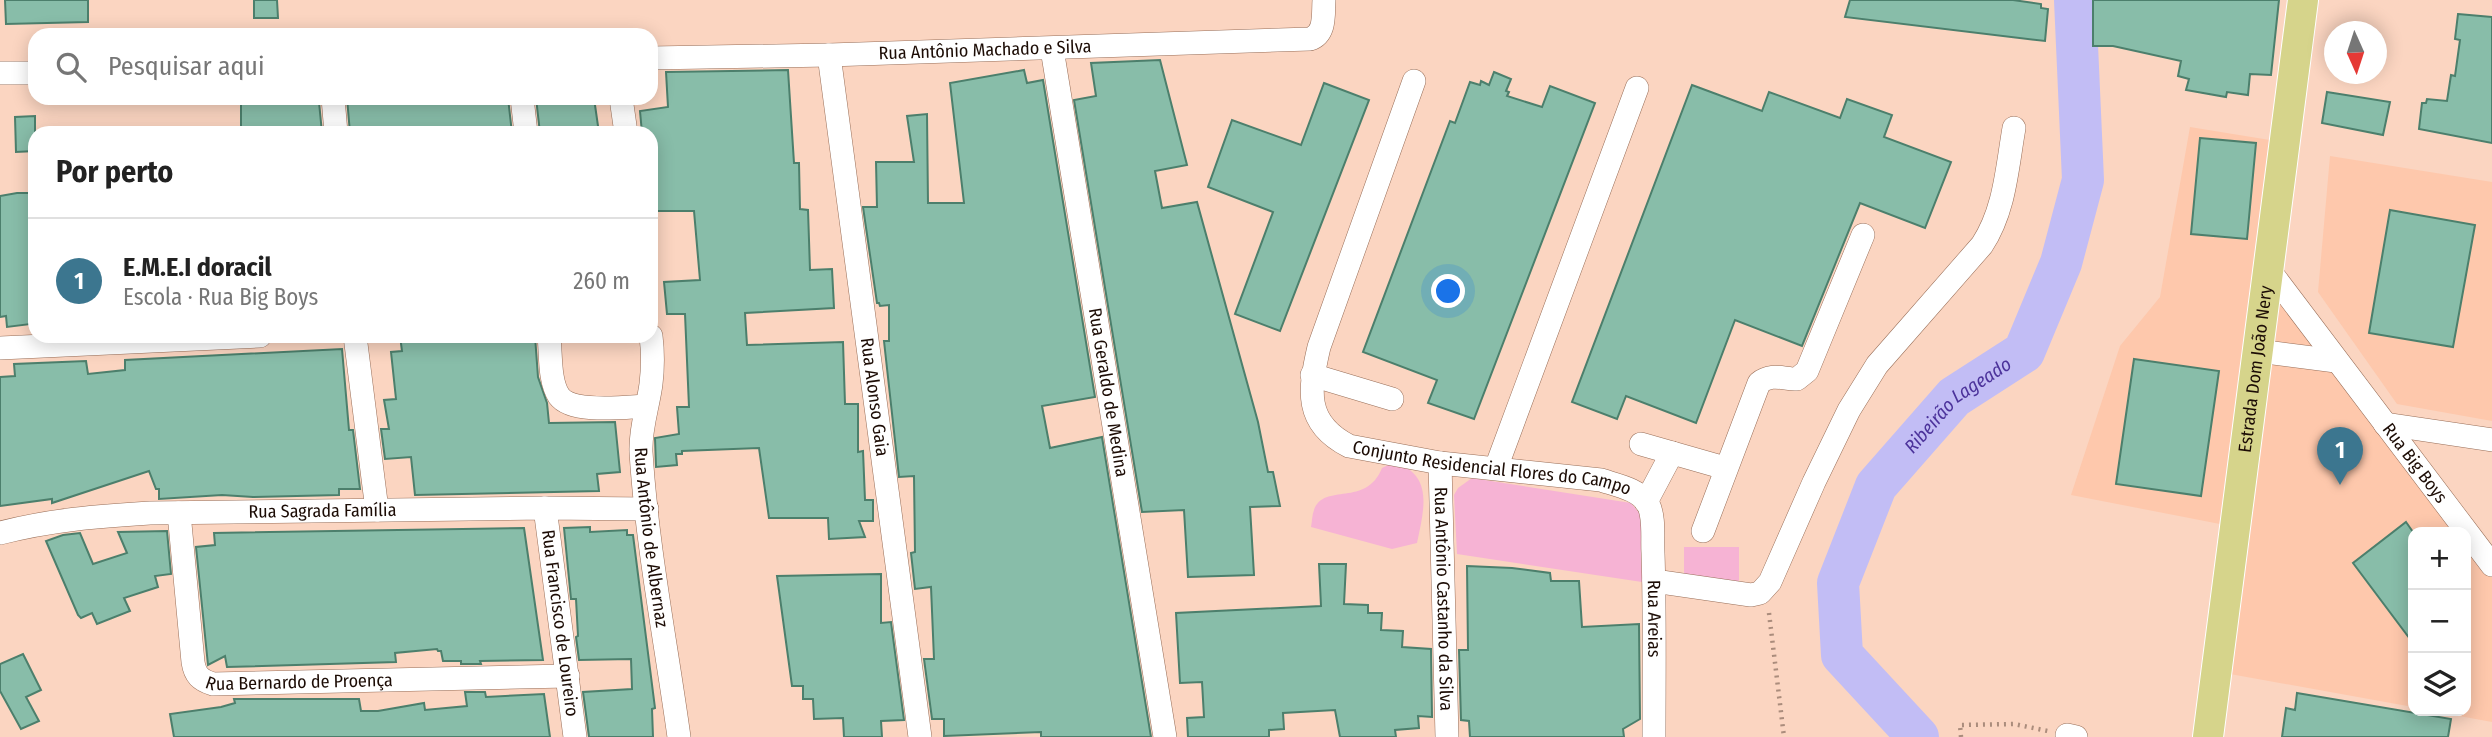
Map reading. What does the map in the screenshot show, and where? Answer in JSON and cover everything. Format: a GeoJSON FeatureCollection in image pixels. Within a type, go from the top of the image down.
{"type":"FeatureCollection","features":[{"type":"Feature","properties":{"kind":"main road","name":"Estrada Dom João Nery"},"geometry":{"type":"LineString","coordinates":[[2208,737],[2304,0]]}},
{"type":"Feature","properties":{"kind":"street","name":"Rua Antônio Machado e Silva"},"geometry":{"type":"LineString","coordinates":[[658,58],[1310,39],[1317,37],[1321,31],[1324,0]]}},
{"type":"Feature","properties":{"kind":"street","name":"Rua Geraldo de Medina"},"geometry":{"type":"LineString","coordinates":[[1052,48],[1165,737]]}},
{"type":"Feature","properties":{"kind":"street","name":"Rua Alonso Gaia"},"geometry":{"type":"LineString","coordinates":[[829,55],[920,737]]}},
{"type":"Feature","properties":{"kind":"street"},"geometry":{"type":"LineString","coordinates":[[0,74],[28,73]]}},
{"type":"Feature","properties":{"kind":"street"},"geometry":{"type":"LineString","coordinates":[[1392,399],[1312,375],[1319,348],[1414,81]]}},
{"type":"Feature","properties":{"kind":"street"},"geometry":{"type":"LineString","coordinates":[[1496,468],[1637,88]]}},
{"type":"Feature","properties":{"kind":"street"},"geometry":{"type":"LineString","coordinates":[[333,105],[335,126]]}},
{"type":"Feature","properties":{"kind":"street"},"geometry":{"type":"LineString","coordinates":[[523,105],[525,126]]}},
{"type":"Feature","properties":{"kind":"street"},"geometry":{"type":"LineString","coordinates":[[622,105],[625,126]]}},
{"type":"Feature","properties":{"kind":"street"},"geometry":{"type":"LineString","coordinates":[[1654,581],[1751,595],[1766,589],[1814,482],[1863,387],[1898,338],[1983,245],[1994,226],[2002,200],[2014,128]]}},
{"type":"Feature","properties":{"kind":"street"},"geometry":{"type":"LineString","coordinates":[[1703,531],[1759,383],[1767,377],[1797,379],[1807,371],[1863,235]]}},
{"type":"Feature","properties":{"kind":"street","name":"Rua Big Boys"},"geometry":{"type":"LineString","coordinates":[[2269,270],[2492,565]]}},
{"type":"Feature","properties":{"kind":"street"},"geometry":{"type":"LineString","coordinates":[[0,348],[108,343]]}},
{"type":"Feature","properties":{"kind":"street"},"geometry":{"type":"LineString","coordinates":[[356,343],[377,510]]}},
{"type":"Feature","properties":{"kind":"street"},"geometry":{"type":"LineString","coordinates":[[549,343],[555,386],[559,396],[567,404],[579,407],[646,407]]}},
{"type":"Feature","properties":{"kind":"street","name":"Rua Antônio de Albernaz"},"geometry":{"type":"LineString","coordinates":[[652,343],[653,359],[641,449],[679,737]]}},
{"type":"Feature","properties":{"kind":"street"},"geometry":{"type":"LineString","coordinates":[[2258,351],[2336,361]]}},
{"type":"Feature","properties":{"kind":"street","name":"Conjunto Residencial Flores do Campo"},"geometry":{"type":"LineString","coordinates":[[1312,375],[1311,394],[1315,414],[1323,428],[1336,440],[1349,446],[1440,463],[1601,480],[1638,494],[1646,502]]}},
{"type":"Feature","properties":{"kind":"street"},"geometry":{"type":"LineString","coordinates":[[2385,424],[2492,440]]}},
{"type":"Feature","properties":{"kind":"street"},"geometry":{"type":"LineString","coordinates":[[1640,444],[1725,468]]}},
{"type":"Feature","properties":{"kind":"street"},"geometry":{"type":"LineString","coordinates":[[1646,502],[1672,453]]}},
{"type":"Feature","properties":{"kind":"street","name":"Rua Antônio Castanho da Silva"},"geometry":{"type":"LineString","coordinates":[[1440,463],[1447,737]]}},
{"type":"Feature","properties":{"kind":"street","name":"Rua Areias"},"geometry":{"type":"LineString","coordinates":[[1646,502],[1651,517],[1654,581],[1654,737]]}},
{"type":"Feature","properties":{"kind":"street","name":"Rua Francisco de Loureiro"},"geometry":{"type":"LineString","coordinates":[[545,508],[575,737]]}},
{"type":"Feature","properties":{"kind":"street","name":"Rua Sagrada Família"},"geometry":{"type":"LineString","coordinates":[[0,533],[35,524],[91,517],[179,513],[647,509]]}},
{"type":"Feature","properties":{"kind":"street","name":"Rua Bernardo de Proença"},"geometry":{"type":"LineString","coordinates":[[179,513],[193,662],[195,671],[204,681],[226,684],[568,676]]}},
{"type":"Feature","properties":{"kind":"path"},"geometry":{"type":"LineString","coordinates":[[1766,589],[1784,737]]}},
{"type":"Feature","properties":{"kind":"path"},"geometry":{"type":"LineString","coordinates":[[1961,737],[1960,725],[2014,724],[2072,736]]}},
{"type":"Feature","properties":{"kind":"shaded area"},"geometry":{"type":"Polygon","coordinates":[[[2190,127],[2276,141],[2220,524],[2071,495],[2120,346],[2160,297],[2190,127]]]}},
{"type":"Feature","properties":{"kind":"shaded area"},"geometry":{"type":"Polygon","coordinates":[[[2330,156],[2492,182],[2492,421],[2397,404],[2318,292],[2330,156]]]}},
{"type":"Feature","properties":{"kind":"shaded area"},"geometry":{"type":"Polygon","coordinates":[[[2279,280],[2464,527],[2408,527],[2408,706],[2219,672],[2279,280]]]}},
{"type":"Feature","properties":{"kind":"shaded area"},"geometry":{"type":"Polygon","coordinates":[[[1394,462],[1407,468],[1421,484],[1423,506],[1417,543],[1392,549],[1311,527],[1313,512],[1319,502],[1327,497],[1366,488],[1382,468],[1394,462]]]}},
{"type":"Feature","properties":{"kind":"shaded area"},"geometry":{"type":"Polygon","coordinates":[[[1472,478],[1631,503],[1641,515],[1642,582],[1457,554],[1454,495],[1458,488],[1472,478]]]}},
{"type":"Feature","properties":{"kind":"shaded area"},"geometry":{"type":"Polygon","coordinates":[[[2471,537],[2492,565],[2492,722],[2459,716],[2471,716],[2471,537]]]}},
{"type":"Feature","properties":{"kind":"shaded area"},"geometry":{"type":"Polygon","coordinates":[[[1684,547],[1739,547],[1739,581],[1684,581],[1684,547]]]}},
{"type":"Feature","properties":{"kind":"building"},"geometry":{"type":"Polygon","coordinates":[[[5,0],[88,0],[88,22],[6,24],[5,0]]]}},
{"type":"Feature","properties":{"kind":"building"},"geometry":{"type":"Polygon","coordinates":[[[254,0],[277,0],[278,18],[254,18],[254,0]]]}},
{"type":"Feature","properties":{"kind":"building"},"geometry":{"type":"Polygon","coordinates":[[[1850,0],[2013,0],[2041,4],[2041,8],[2048,9],[2045,41],[1845,17],[1850,0]]]}},
{"type":"Feature","properties":{"kind":"building"},"geometry":{"type":"Polygon","coordinates":[[[2093,0],[2279,0],[2271,75],[2250,74],[2248,95],[2227,92],[2226,97],[2186,90],[2189,79],[2178,76],[2181,61],[2113,46],[2093,46],[2093,0]]]}},
{"type":"Feature","properties":{"kind":"building"},"geometry":{"type":"Polygon","coordinates":[[[2458,14],[2492,17],[2492,143],[2419,129],[2422,103],[2426,103],[2427,99],[2447,101],[2451,75],[2455,76],[2460,40],[2455,39],[2458,14]]]}},
{"type":"Feature","properties":{"kind":"building"},"geometry":{"type":"Polygon","coordinates":[[[1160,60],[1187,165],[1155,171],[1162,208],[1197,202],[1258,422],[1268,472],[1273,472],[1280,506],[1250,507],[1254,575],[1188,577],[1184,510],[1142,512],[1074,100],[1096,96],[1091,63],[1160,60]]]}},
{"type":"Feature","properties":{"kind":"building"},"geometry":{"type":"Polygon","coordinates":[[[788,70],[794,163],[799,163],[800,209],[808,210],[810,270],[832,269],[834,308],[745,313],[747,345],[843,342],[845,404],[858,404],[858,452],[863,451],[865,500],[873,500],[873,521],[859,521],[865,537],[829,539],[828,518],[769,518],[759,448],[682,451],[682,454],[676,454],[677,465],[656,467],[655,438],[679,434],[677,407],[689,407],[685,314],[667,314],[664,282],[700,280],[694,211],[658,211],[658,126],[641,126],[640,111],[668,107],[666,72],[788,70]]]}},
{"type":"Feature","properties":{"kind":"building"},"geometry":{"type":"Polygon","coordinates":[[[1024,70],[1027,83],[1043,80],[1095,397],[1042,406],[1050,448],[1102,437],[1151,737],[1041,737],[1041,732],[944,736],[944,719],[932,719],[924,659],[934,659],[931,587],[915,589],[911,553],[915,552],[914,476],[899,477],[884,341],[889,341],[889,305],[880,306],[877,303],[863,207],[877,207],[876,162],[914,162],[907,116],[927,114],[928,203],[964,203],[950,83],[1024,70]]]}},
{"type":"Feature","properties":{"kind":"building"},"geometry":{"type":"Polygon","coordinates":[[[1494,72],[1511,79],[1506,91],[1509,92],[1507,96],[1542,107],[1550,86],[1595,103],[1474,419],[1428,403],[1437,380],[1363,352],[1450,121],[1455,123],[1470,82],[1480,85],[1481,81],[1489,85],[1494,72]]]}},
{"type":"Feature","properties":{"kind":"building"},"geometry":{"type":"Polygon","coordinates":[[[1324,83],[1369,100],[1280,331],[1235,314],[1273,212],[1208,187],[1232,120],[1301,145],[1324,83]]]}},
{"type":"Feature","properties":{"kind":"building"},"geometry":{"type":"Polygon","coordinates":[[[1692,85],[1762,111],[1769,92],[1840,118],[1847,99],[1892,115],[1884,137],[1951,162],[1925,228],[1860,203],[1802,346],[1735,320],[1696,423],[1626,396],[1617,419],[1572,402],[1692,85]]]}},
{"type":"Feature","properties":{"kind":"building"},"geometry":{"type":"Polygon","coordinates":[[[2327,92],[2390,102],[2383,135],[2322,123],[2327,92]]]}},
{"type":"Feature","properties":{"kind":"building"},"geometry":{"type":"Polygon","coordinates":[[[241,105],[319,105],[321,126],[241,126],[241,105]]]}},
{"type":"Feature","properties":{"kind":"building"},"geometry":{"type":"Polygon","coordinates":[[[348,105],[509,105],[511,126],[349,126],[348,105]]]}},
{"type":"Feature","properties":{"kind":"building"},"geometry":{"type":"Polygon","coordinates":[[[537,105],[595,105],[598,126],[539,126],[537,105]]]}},
{"type":"Feature","properties":{"kind":"building"},"geometry":{"type":"Polygon","coordinates":[[[35,116],[35,126],[28,126],[28,151],[16,152],[15,117],[35,116]]]}},
{"type":"Feature","properties":{"kind":"building"},"geometry":{"type":"Polygon","coordinates":[[[2200,138],[2256,143],[2247,239],[2191,234],[2200,138]]]}},
{"type":"Feature","properties":{"kind":"building"},"geometry":{"type":"Polygon","coordinates":[[[28,193],[28,324],[7,327],[6,316],[0,317],[0,196],[28,193]]]}},
{"type":"Feature","properties":{"kind":"building"},"geometry":{"type":"Polygon","coordinates":[[[2390,210],[2475,225],[2453,347],[2369,333],[2390,210]]]}},
{"type":"Feature","properties":{"kind":"building"},"geometry":{"type":"Polygon","coordinates":[[[401,343],[536,343],[538,377],[547,403],[549,423],[615,422],[620,472],[597,474],[599,491],[415,495],[411,457],[385,459],[381,429],[389,429],[384,400],[396,399],[391,352],[402,351],[401,343]]]}},
{"type":"Feature","properties":{"kind":"building"},"geometry":{"type":"Polygon","coordinates":[[[342,349],[349,430],[353,430],[360,489],[339,489],[339,495],[222,495],[159,499],[159,489],[156,489],[149,471],[52,503],[52,499],[0,506],[0,377],[15,376],[14,364],[86,361],[88,374],[125,370],[125,360],[342,349]]]}},
{"type":"Feature","properties":{"kind":"building"},"geometry":{"type":"Polygon","coordinates":[[[2134,359],[2219,371],[2201,496],[2116,484],[2134,359]]]}},
{"type":"Feature","properties":{"kind":"building"},"geometry":{"type":"Polygon","coordinates":[[[2406,522],[2410,527],[2408,636],[2353,563],[2406,522]]]}},
{"type":"Feature","properties":{"kind":"building"},"geometry":{"type":"Polygon","coordinates":[[[590,527],[590,532],[627,530],[627,535],[633,535],[655,708],[652,709],[653,737],[589,737],[583,692],[632,689],[631,659],[579,660],[576,599],[571,599],[564,528],[590,527]]]}},
{"type":"Feature","properties":{"kind":"building"},"geometry":{"type":"Polygon","coordinates":[[[524,528],[543,660],[461,664],[461,661],[443,661],[441,651],[437,649],[395,653],[396,662],[227,667],[225,656],[208,665],[196,547],[215,545],[214,533],[524,528]]]}},
{"type":"Feature","properties":{"kind":"building"},"geometry":{"type":"Polygon","coordinates":[[[167,531],[171,574],[155,576],[158,587],[124,598],[130,611],[97,624],[92,613],[81,618],[78,615],[46,541],[80,533],[93,564],[127,553],[118,532],[167,531]]]}},
{"type":"Feature","properties":{"kind":"building"},"geometry":{"type":"Polygon","coordinates":[[[1319,564],[1346,564],[1344,604],[1368,605],[1368,613],[1382,613],[1381,630],[1403,631],[1402,647],[1431,649],[1432,717],[1418,716],[1419,728],[1395,730],[1396,737],[1340,737],[1335,710],[1283,713],[1284,729],[1269,730],[1269,737],[1188,737],[1187,718],[1204,717],[1202,682],[1180,683],[1176,613],[1321,606],[1319,564]]]}},
{"type":"Feature","properties":{"kind":"building"},"geometry":{"type":"Polygon","coordinates":[[[1467,566],[1550,573],[1551,581],[1579,581],[1582,627],[1639,624],[1640,719],[1623,729],[1624,737],[1470,737],[1469,721],[1461,720],[1459,650],[1468,650],[1467,566]]]}},
{"type":"Feature","properties":{"kind":"building"},"geometry":{"type":"Polygon","coordinates":[[[881,574],[881,623],[891,622],[904,720],[881,721],[882,737],[844,737],[843,718],[814,719],[813,699],[803,699],[803,686],[792,686],[777,576],[881,574]]]}},
{"type":"Feature","properties":{"kind":"building"},"geometry":{"type":"Polygon","coordinates":[[[23,654],[41,690],[26,697],[39,721],[21,729],[0,691],[0,664],[23,654]]]}},
{"type":"Feature","properties":{"kind":"building"},"geometry":{"type":"Polygon","coordinates":[[[465,692],[485,692],[486,697],[544,694],[550,737],[174,737],[170,714],[221,707],[235,703],[234,699],[359,699],[361,711],[378,711],[424,703],[425,710],[467,706],[465,692]]]}},
{"type":"Feature","properties":{"kind":"building"},"geometry":{"type":"Polygon","coordinates":[[[2297,693],[2408,712],[2408,716],[2451,719],[2448,737],[2282,737],[2286,708],[2295,710],[2297,693]]]}},
{"type":"Feature","properties":{"kind":"waterway","name":"Ribeirão Lageado"},"geometry":{"type":"LineString","coordinates":[[1918,737],[1842,655],[1838,583],[1876,486],[1954,397],[2024,352],[2061,263],[2083,180],[2075,0]]}},
{"type":"Feature","properties":{"kind":"place","name":"E.M.E.I doracil"},"geometry":{"type":"Point","coordinates":[2340,485]}}]}
